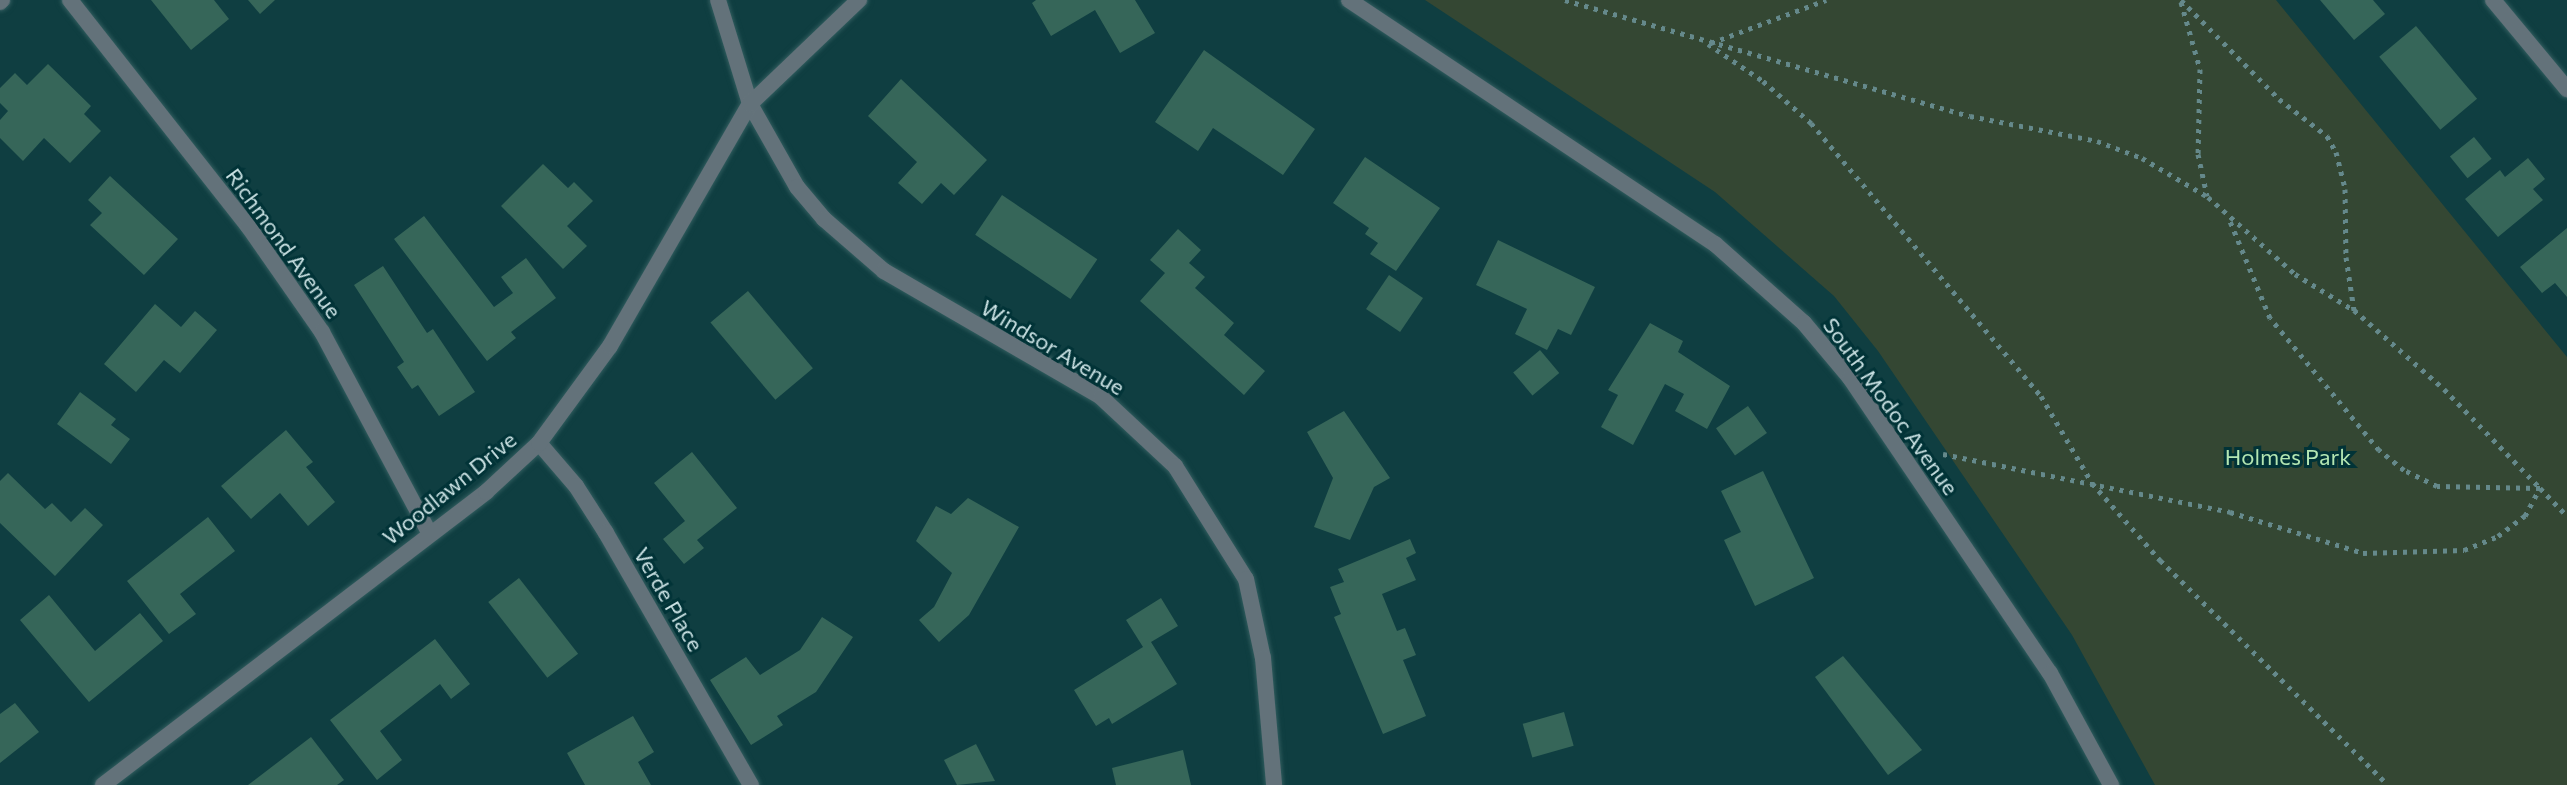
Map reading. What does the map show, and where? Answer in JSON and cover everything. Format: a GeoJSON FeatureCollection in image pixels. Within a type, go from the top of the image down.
{"type":"FeatureCollection","features":[{"type":"Feature","properties":{"kind":"street","name":"Richmond Avenue"},"geometry":{"type":"LineString","coordinates":[[70,0],[248,226],[322,332],[430,534]]}},
{"type":"Feature","properties":{"kind":"street","name":"Windsor Avenue"},"geometry":{"type":"LineString","coordinates":[[718,0],[750,104],[797,187],[850,243],[924,297],[1101,397],[1175,466],[1230,548],[1249,591],[1263,658],[1274,785]]}},
{"type":"Feature","properties":{"kind":"street","name":"Woodlawn Drive"},"geometry":{"type":"LineString","coordinates":[[103,785],[430,534],[539,443],[610,346],[750,104],[859,0]]}},
{"type":"Feature","properties":{"kind":"street","name":"South Modoc Avenue"},"geometry":{"type":"LineString","coordinates":[[1349,0],[1715,244],[1804,323],[1850,378],[2050,673],[2111,785]]}},
{"type":"Feature","properties":{"kind":"street"},"geometry":{"type":"LineString","coordinates":[[2493,0],[2567,89]]}},
{"type":"Feature","properties":{"kind":"street","name":"Verde Place"},"geometry":{"type":"LineString","coordinates":[[539,443],[576,486],[606,533],[751,785]]}},
{"type":"Feature","properties":{"kind":"path"},"geometry":{"type":"LineString","coordinates":[[1565,0],[1708,44],[1970,116],[2097,141],[2142,158],[2208,197],[2230,221],[2295,274],[2354,310],[2444,389],[2567,516]]}},
{"type":"Feature","properties":{"kind":"path"},"geometry":{"type":"LineString","coordinates":[[1708,44],[1826,0]]}},
{"type":"Feature","properties":{"kind":"path"},"geometry":{"type":"LineString","coordinates":[[2181,0],[2200,69],[2198,154],[2208,197]]}},
{"type":"Feature","properties":{"kind":"path"},"geometry":{"type":"LineString","coordinates":[[2181,0],[2279,99],[2327,136],[2336,152],[2345,189],[2346,257],[2354,310]]}},
{"type":"Feature","properties":{"kind":"path"},"geometry":{"type":"LineString","coordinates":[[1708,44],[1763,81],[1841,156],[2041,396],[2092,483],[2160,560],[2388,785]]}},
{"type":"Feature","properties":{"kind":"path"},"geometry":{"type":"LineString","coordinates":[[2230,221],[2270,318],[2379,450],[2404,470],[2437,486],[2540,488]]}},
{"type":"Feature","properties":{"kind":"path"},"geometry":{"type":"LineString","coordinates":[[1943,454],[2230,512],[2342,550],[2431,554],[2464,550],[2498,536],[2525,516],[2540,488]]}},
{"type":"Feature","properties":{"kind":"green space","name":"Holmes Park"},"geometry":{"type":"Polygon","coordinates":[[[1425,0],[2276,0],[2567,357],[2567,785],[2155,785],[2072,635],[1878,351],[1834,296],[1715,192],[1425,0]]]}},
{"type":"Feature","properties":{"kind":"building"},"geometry":{"type":"Polygon","coordinates":[[[151,0],[214,0],[229,19],[191,50],[151,0]]]}},
{"type":"Feature","properties":{"kind":"building"},"geometry":{"type":"Polygon","coordinates":[[[248,0],[275,0],[260,14],[248,0]]]}},
{"type":"Feature","properties":{"kind":"building"},"geometry":{"type":"Polygon","coordinates":[[[1036,0],[1135,0],[1155,33],[1120,53],[1095,10],[1051,36],[1032,3],[1036,0]]]}},
{"type":"Feature","properties":{"kind":"building"},"geometry":{"type":"Polygon","coordinates":[[[2320,0],[2373,0],[2385,14],[2354,40],[2320,0]]]}},
{"type":"Feature","properties":{"kind":"building"},"geometry":{"type":"Polygon","coordinates":[[[2416,26],[2477,99],[2440,130],[2379,57],[2416,26]]]}},
{"type":"Feature","properties":{"kind":"building"},"geometry":{"type":"Polygon","coordinates":[[[1204,50],[1315,129],[1283,175],[1213,128],[1198,151],[1155,122],[1204,50]]]}},
{"type":"Feature","properties":{"kind":"building"},"geometry":{"type":"Polygon","coordinates":[[[48,64],[91,106],[84,114],[101,131],[70,163],[44,138],[23,161],[0,138],[0,120],[8,111],[0,103],[0,88],[15,73],[27,85],[48,64]]]}},
{"type":"Feature","properties":{"kind":"building"},"geometry":{"type":"Polygon","coordinates":[[[901,79],[987,160],[954,195],[941,183],[922,204],[898,183],[917,162],[868,116],[901,79]]]}},
{"type":"Feature","properties":{"kind":"building"},"geometry":{"type":"Polygon","coordinates":[[[2474,137],[2492,159],[2468,178],[2450,157],[2474,137]]]}},
{"type":"Feature","properties":{"kind":"building"},"geometry":{"type":"Polygon","coordinates":[[[1365,157],[1440,208],[1396,271],[1370,254],[1378,243],[1365,234],[1369,228],[1333,203],[1365,157]]]}},
{"type":"Feature","properties":{"kind":"building"},"geometry":{"type":"Polygon","coordinates":[[[2528,158],[2545,179],[2533,189],[2543,200],[2498,237],[2465,199],[2500,170],[2505,177],[2528,158]]]}},
{"type":"Feature","properties":{"kind":"building"},"geometry":{"type":"Polygon","coordinates":[[[543,164],[568,188],[574,182],[593,201],[567,226],[587,246],[563,269],[501,206],[543,164]]]}},
{"type":"Feature","properties":{"kind":"building"},"geometry":{"type":"Polygon","coordinates":[[[110,176],[178,239],[144,275],[90,225],[102,213],[88,200],[110,176]]]}},
{"type":"Feature","properties":{"kind":"building"},"geometry":{"type":"Polygon","coordinates":[[[1002,195],[1097,259],[1070,299],[975,235],[1002,195]]]}},
{"type":"Feature","properties":{"kind":"building"},"geometry":{"type":"Polygon","coordinates":[[[424,216],[494,307],[513,293],[501,277],[526,258],[556,298],[511,332],[516,338],[487,361],[394,239],[424,216]]]}},
{"type":"Feature","properties":{"kind":"building"},"geometry":{"type":"Polygon","coordinates":[[[2567,228],[2567,297],[2555,283],[2542,293],[2520,267],[2567,228]]]}},
{"type":"Feature","properties":{"kind":"building"},"geometry":{"type":"Polygon","coordinates":[[[1178,229],[1201,250],[1189,263],[1205,277],[1195,288],[1234,323],[1224,335],[1265,371],[1244,395],[1140,301],[1165,273],[1150,260],[1178,229]]]}},
{"type":"Feature","properties":{"kind":"building"},"geometry":{"type":"Polygon","coordinates":[[[1498,240],[1595,287],[1571,335],[1558,329],[1547,350],[1515,334],[1527,309],[1476,285],[1498,240]]]}},
{"type":"Feature","properties":{"kind":"building"},"geometry":{"type":"Polygon","coordinates":[[[383,266],[427,333],[433,329],[475,392],[439,416],[418,385],[412,389],[397,367],[404,362],[354,285],[383,266]]]}},
{"type":"Feature","properties":{"kind":"building"},"geometry":{"type":"Polygon","coordinates":[[[1389,275],[1423,298],[1400,332],[1366,309],[1389,275]]]}},
{"type":"Feature","properties":{"kind":"building"},"geometry":{"type":"Polygon","coordinates":[[[748,291],[813,368],[775,400],[710,322],[748,291]]]}},
{"type":"Feature","properties":{"kind":"building"},"geometry":{"type":"Polygon","coordinates":[[[155,304],[181,327],[195,311],[217,330],[180,373],[164,360],[136,392],[104,364],[155,304]]]}},
{"type":"Feature","properties":{"kind":"building"},"geometry":{"type":"Polygon","coordinates":[[[1650,323],[1683,341],[1678,352],[1730,386],[1707,429],[1675,411],[1684,394],[1665,384],[1633,445],[1601,427],[1618,395],[1608,390],[1650,323]]]}},
{"type":"Feature","properties":{"kind":"building"},"geometry":{"type":"Polygon","coordinates":[[[1540,350],[1559,373],[1532,395],[1513,372],[1540,350]]]}},
{"type":"Feature","properties":{"kind":"building"},"geometry":{"type":"Polygon","coordinates":[[[80,392],[116,419],[111,425],[130,439],[111,464],[57,424],[80,392]]]}},
{"type":"Feature","properties":{"kind":"building"},"geometry":{"type":"Polygon","coordinates":[[[1748,406],[1767,433],[1735,455],[1716,428],[1748,406]]]}},
{"type":"Feature","properties":{"kind":"building"},"geometry":{"type":"Polygon","coordinates":[[[1344,411],[1390,478],[1374,487],[1350,540],[1314,527],[1333,478],[1307,432],[1344,411]]]}},
{"type":"Feature","properties":{"kind":"building"},"geometry":{"type":"Polygon","coordinates":[[[286,430],[313,462],[306,467],[335,502],[308,526],[280,493],[251,519],[221,486],[286,430]]]}},
{"type":"Feature","properties":{"kind":"building"},"geometry":{"type":"Polygon","coordinates":[[[692,452],[737,508],[697,540],[704,548],[684,564],[663,539],[685,521],[654,483],[692,452]]]}},
{"type":"Feature","properties":{"kind":"building"},"geometry":{"type":"Polygon","coordinates":[[[1763,471],[1814,578],[1755,606],[1724,540],[1741,532],[1721,491],[1763,471]]]}},
{"type":"Feature","properties":{"kind":"building"},"geometry":{"type":"Polygon","coordinates":[[[8,473],[45,509],[52,503],[71,522],[85,508],[103,525],[55,576],[0,523],[0,481],[8,473]]]}},
{"type":"Feature","properties":{"kind":"building"},"geometry":{"type":"Polygon","coordinates":[[[968,498],[1019,527],[969,615],[939,642],[919,620],[934,607],[952,573],[916,541],[936,506],[951,514],[968,498]]]}},
{"type":"Feature","properties":{"kind":"building"},"geometry":{"type":"Polygon","coordinates":[[[208,517],[235,551],[180,594],[196,614],[169,634],[127,581],[208,517]]]}},
{"type":"Feature","properties":{"kind":"building"},"geometry":{"type":"Polygon","coordinates":[[[1410,539],[1416,553],[1406,558],[1416,580],[1382,594],[1397,631],[1405,628],[1416,655],[1403,660],[1426,716],[1383,734],[1334,617],[1341,614],[1330,587],[1344,582],[1338,569],[1410,539]]]}},
{"type":"Feature","properties":{"kind":"building"},"geometry":{"type":"Polygon","coordinates":[[[519,578],[578,654],[547,678],[488,602],[519,578]]]}},
{"type":"Feature","properties":{"kind":"building"},"geometry":{"type":"Polygon","coordinates":[[[49,595],[95,651],[140,613],[163,641],[89,702],[20,620],[49,595]]]}},
{"type":"Feature","properties":{"kind":"building"},"geometry":{"type":"Polygon","coordinates":[[[1161,598],[1178,626],[1151,642],[1177,684],[1112,724],[1109,718],[1096,726],[1074,690],[1143,647],[1126,620],[1161,598]]]}},
{"type":"Feature","properties":{"kind":"building"},"geometry":{"type":"Polygon","coordinates":[[[822,617],[853,637],[816,692],[777,716],[783,725],[751,745],[710,680],[746,657],[760,675],[800,650],[822,617]]]}},
{"type":"Feature","properties":{"kind":"building"},"geometry":{"type":"Polygon","coordinates":[[[435,639],[470,684],[451,699],[440,684],[380,731],[402,760],[377,780],[330,720],[435,639]]]}},
{"type":"Feature","properties":{"kind":"building"},"geometry":{"type":"Polygon","coordinates":[[[1843,656],[1922,750],[1888,775],[1815,677],[1843,656]]]}},
{"type":"Feature","properties":{"kind":"building"},"geometry":{"type":"Polygon","coordinates":[[[15,703],[39,732],[0,763],[0,714],[15,703]]]}},
{"type":"Feature","properties":{"kind":"building"},"geometry":{"type":"Polygon","coordinates":[[[1564,712],[1574,746],[1532,757],[1523,724],[1564,712]]]}},
{"type":"Feature","properties":{"kind":"building"},"geometry":{"type":"Polygon","coordinates":[[[633,716],[654,752],[638,762],[651,785],[585,785],[567,753],[633,716]]]}},
{"type":"Feature","properties":{"kind":"building"},"geometry":{"type":"Polygon","coordinates":[[[311,737],[344,780],[337,785],[248,785],[311,737]]]}},
{"type":"Feature","properties":{"kind":"building"},"geometry":{"type":"Polygon","coordinates":[[[976,744],[995,781],[957,785],[944,760],[976,744]]]}},
{"type":"Feature","properties":{"kind":"building"},"geometry":{"type":"Polygon","coordinates":[[[1183,750],[1191,785],[1116,785],[1112,768],[1183,750]]]}}]}
